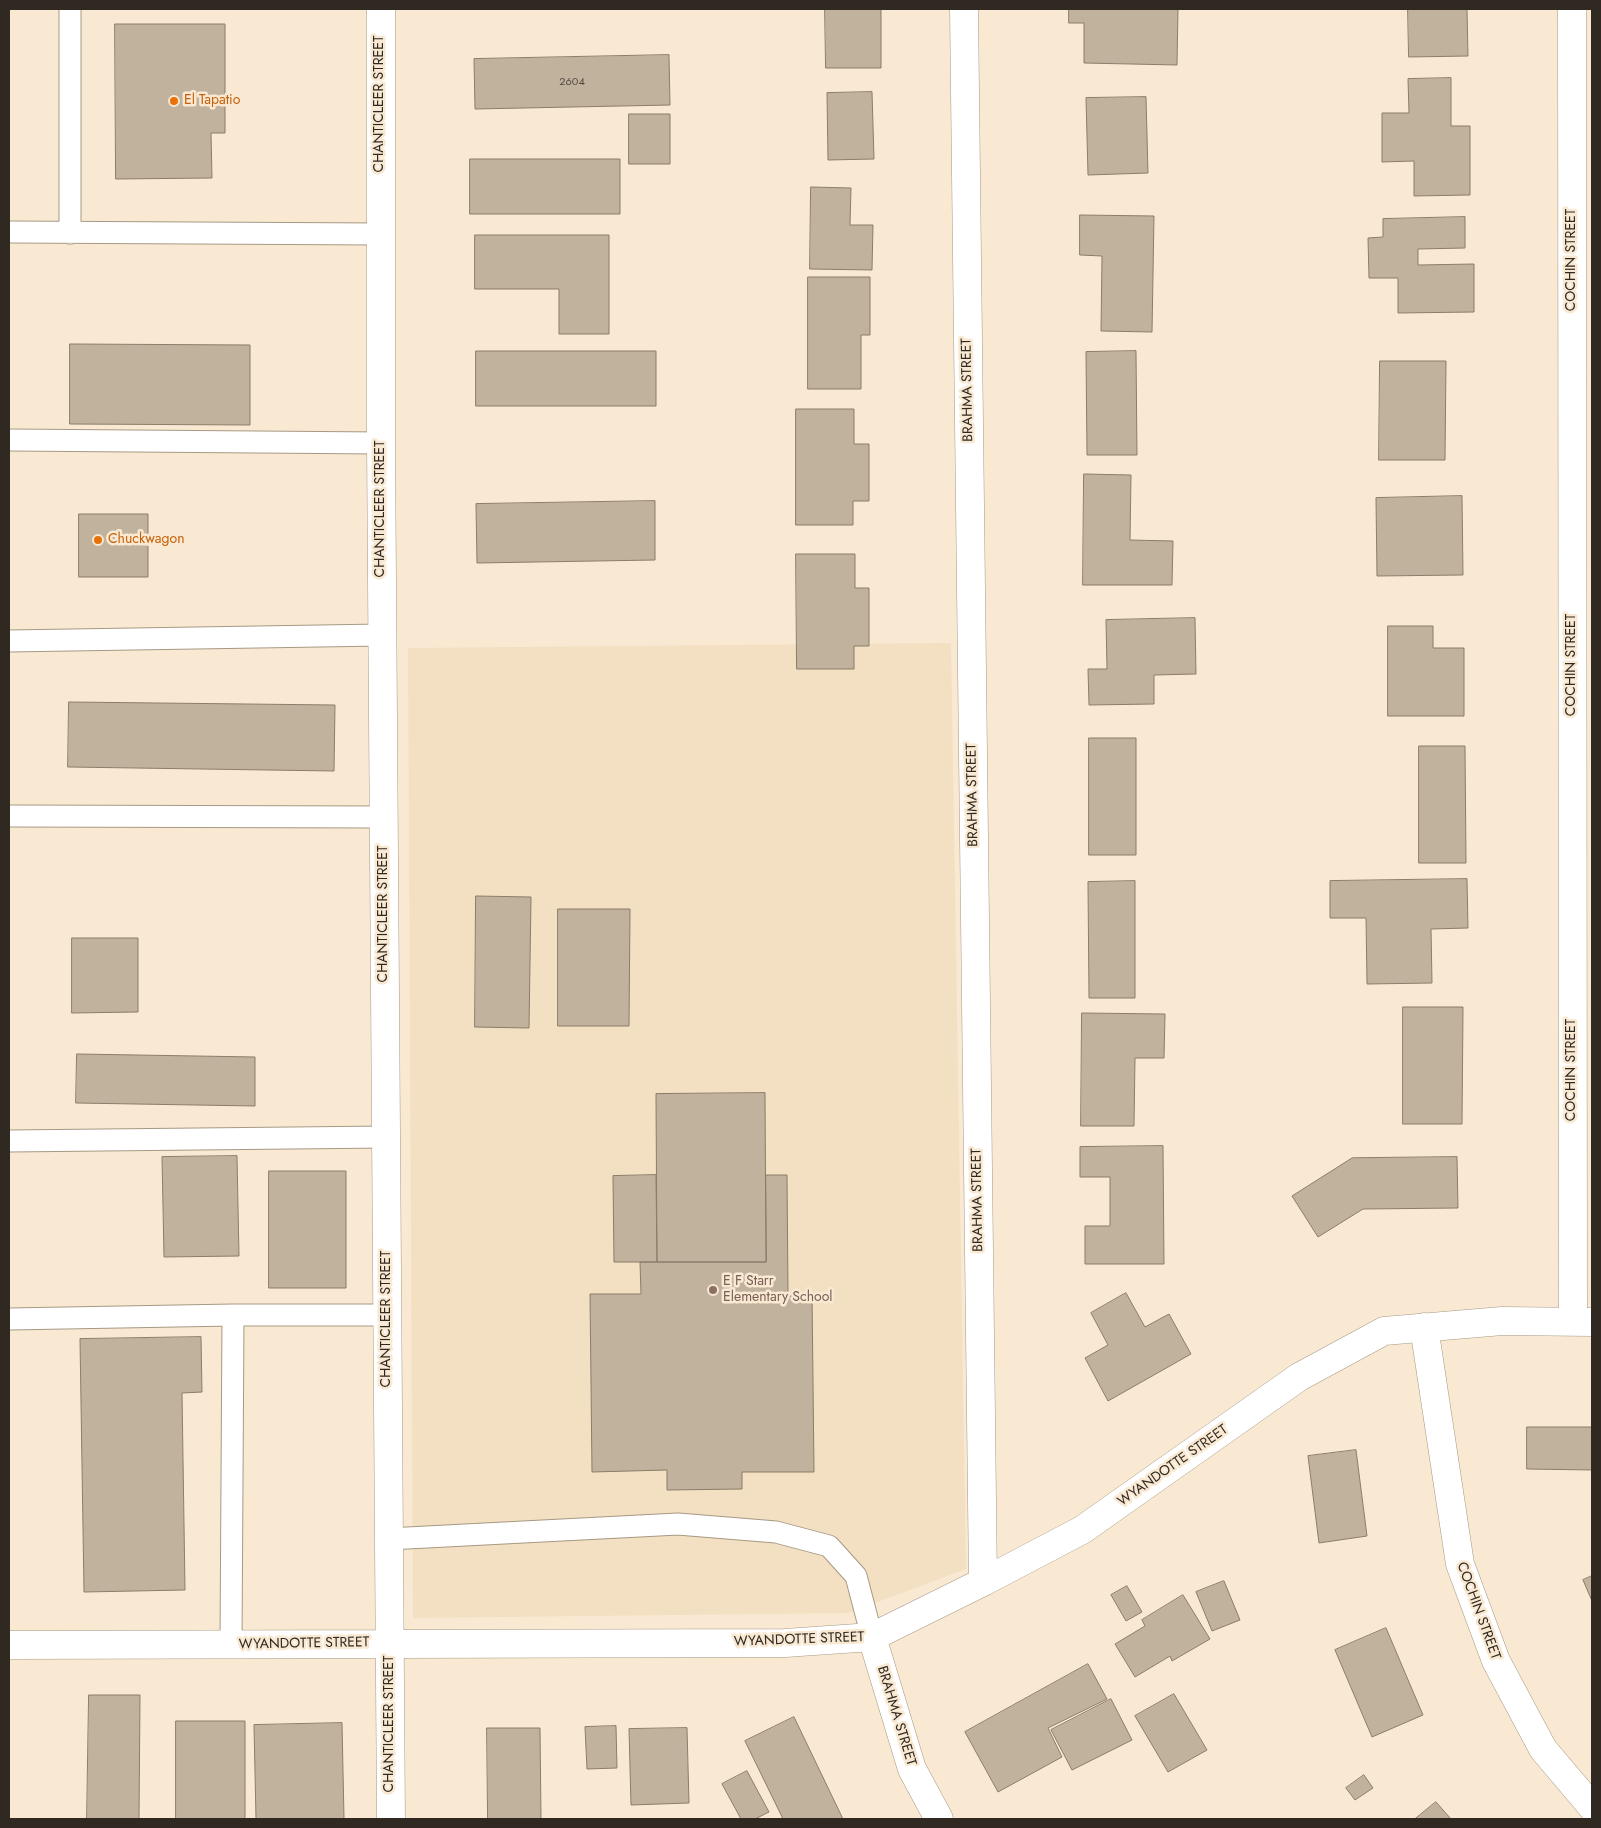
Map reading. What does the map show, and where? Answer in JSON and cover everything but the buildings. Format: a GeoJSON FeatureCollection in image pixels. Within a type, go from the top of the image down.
{"type":"FeatureCollection","features":[{"type":"Feature","properties":{"kind":"street","name":"CHANTICLEER STREET"},"geometry":{"type":"LineString","coordinates":[[381,9],[380,234],[383,817],[391,1819]]}},
{"type":"Feature","properties":{"kind":"street","name":"BRAHMA STREET"},"geometry":{"type":"LineString","coordinates":[[964,9],[983,1582]]}},
{"type":"Feature","properties":{"kind":"street","name":"COCHIN STREET"},"geometry":{"type":"LineString","coordinates":[[1572,9],[1582,1322]]}},
{"type":"Feature","properties":{"kind":"street","name":"WYANDOTTE STREET"},"geometry":{"type":"LineString","coordinates":[[9,1645],[785,1643],[872,1636],[983,1582],[1082,1530],[1299,1377],[1384,1331],[1502,1321],[1582,1322]]}},
{"type":"Feature","properties":{"kind":"street","name":"COCHIN STREET"},"geometry":{"type":"LineString","coordinates":[[1424,1327],[1460,1564],[1496,1661],[1543,1749],[1592,1807]]}},
{"type":"Feature","properties":{"kind":"street","name":"BRAHMA STREET"},"geometry":{"type":"LineString","coordinates":[[872,1636],[912,1769],[939,1819]]}},
{"type":"Feature","properties":{"kind":"lane"},"geometry":{"type":"LineString","coordinates":[[70,9],[70,233]]}},
{"type":"Feature","properties":{"kind":"lane"},"geometry":{"type":"LineString","coordinates":[[9,232],[380,234]]}},
{"type":"Feature","properties":{"kind":"lane"},"geometry":{"type":"LineString","coordinates":[[9,440],[381,443]]}},
{"type":"Feature","properties":{"kind":"lane"},"geometry":{"type":"LineString","coordinates":[[9,640],[382,635]]}},
{"type":"Feature","properties":{"kind":"lane"},"geometry":{"type":"LineString","coordinates":[[9,816],[383,817]]}},
{"type":"Feature","properties":{"kind":"lane"},"geometry":{"type":"LineString","coordinates":[[9,1141],[386,1137]]}},
{"type":"Feature","properties":{"kind":"lane"},"geometry":{"type":"LineString","coordinates":[[230,1645],[233,1315]]}},
{"type":"Feature","properties":{"kind":"lane"},"geometry":{"type":"LineString","coordinates":[[9,1319],[233,1315],[387,1315]]}},
{"type":"Feature","properties":{"kind":"lane"},"geometry":{"type":"LineString","coordinates":[[388,1539],[678,1524],[776,1532],[830,1546],[856,1576],[872,1636]]}},
{"type":"Feature","properties":{"kind":"shaded area"},"geometry":{"type":"Polygon","coordinates":[[[951,643],[966,1569],[848,1613],[413,1618],[408,648],[951,643]]]}},
{"type":"Feature","properties":{"kind":"place","name":"El Tapatio"},"geometry":{"type":"Point","coordinates":[174,101]}},
{"type":"Feature","properties":{"kind":"place","name":"Chuckwagon"},"geometry":{"type":"Point","coordinates":[98,540]}},
{"type":"Feature","properties":{"kind":"place","name":"E F Starr Elementary School"},"geometry":{"type":"Point","coordinates":[713,1290]}}]}
